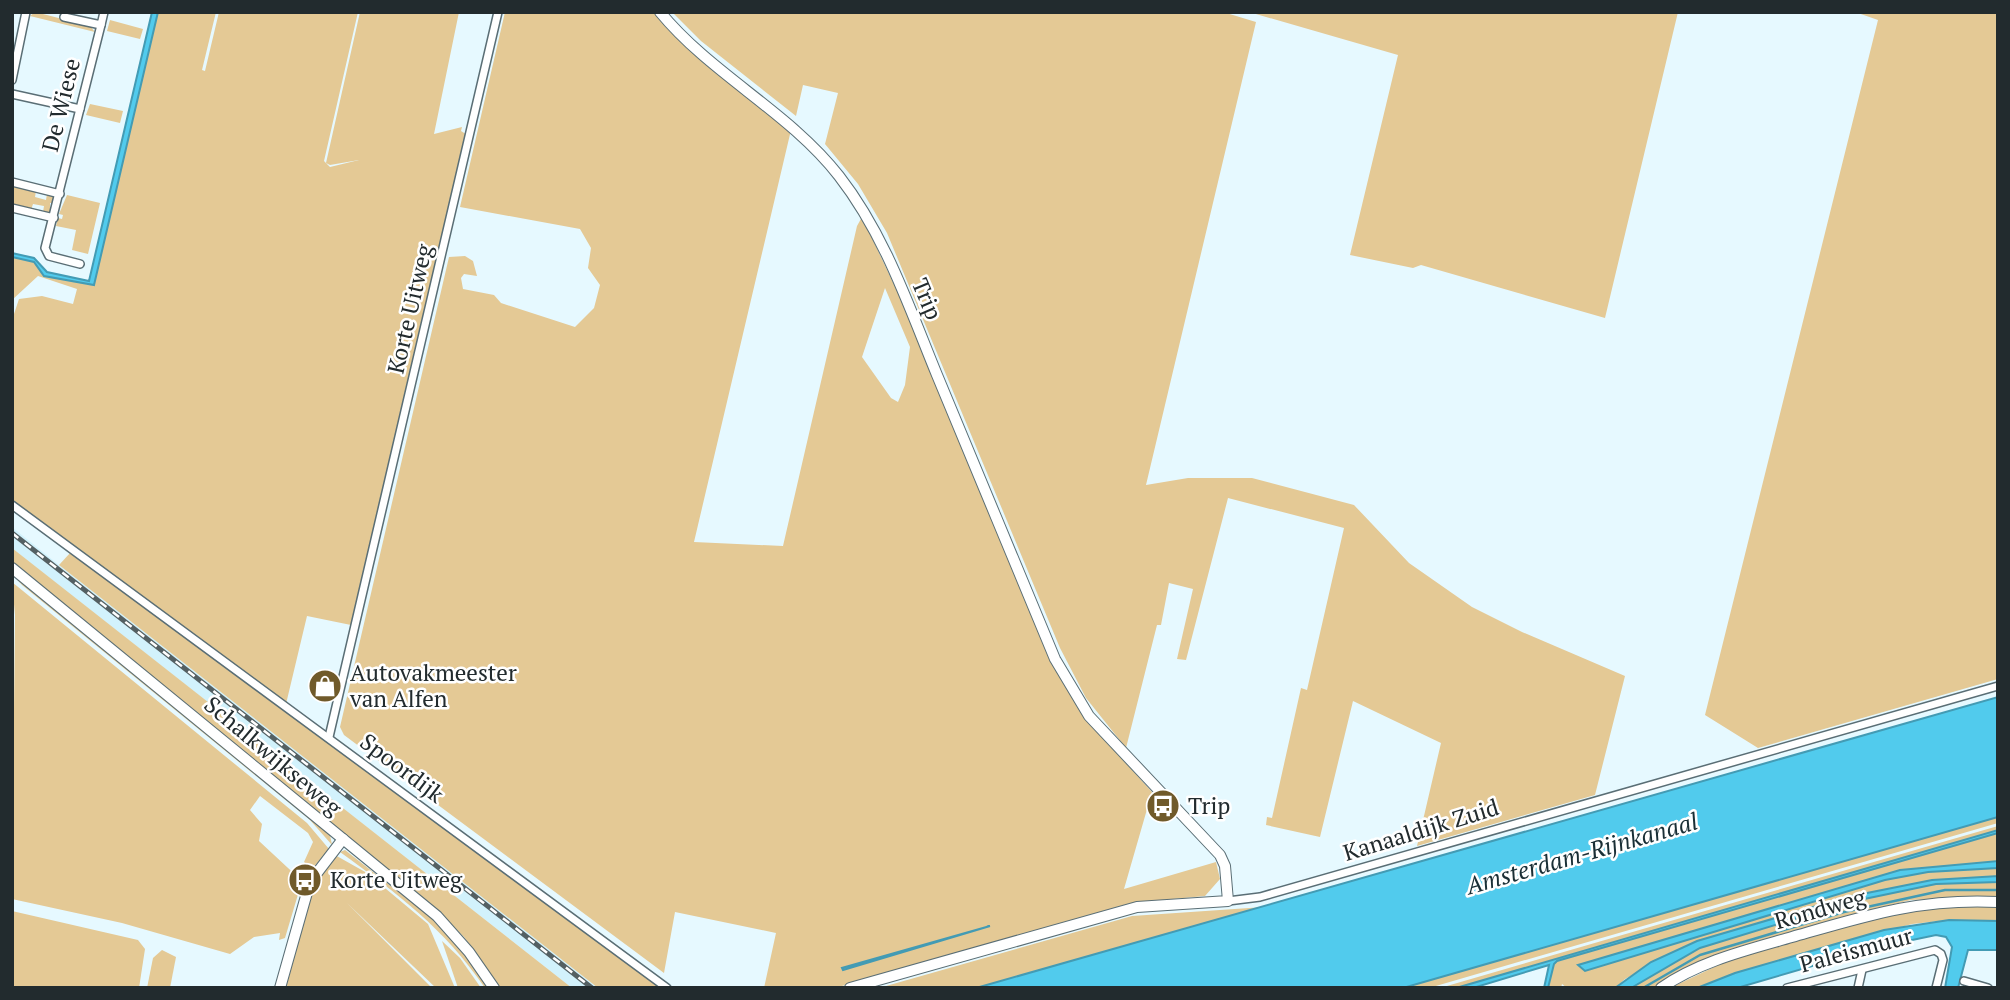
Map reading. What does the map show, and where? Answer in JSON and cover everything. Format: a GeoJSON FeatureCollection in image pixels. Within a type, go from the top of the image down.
{"type":"FeatureCollection","features":[{"type":"Feature","properties":{"kind":"street"},"geometry":{"type":"LineString","coordinates":[[12,80],[26,12]]}},
{"type":"Feature","properties":{"kind":"street","name":"De Wiese"},"geometry":{"type":"LineString","coordinates":[[80,264],[46,253],[104,12]]}},
{"type":"Feature","properties":{"kind":"street","name":"Korte Uitweg"},"geometry":{"type":"LineString","coordinates":[[328,737],[499,12]]}},
{"type":"Feature","properties":{"kind":"street","name":"Trip"},"geometry":{"type":"LineString","coordinates":[[660,12],[703,55],[817,151],[859,204],[897,278],[1055,659],[1089,716],[1220,855],[1225,866],[1228,901]]}},
{"type":"Feature","properties":{"kind":"street"},"geometry":{"type":"LineString","coordinates":[[64,17],[101,25]]}},
{"type":"Feature","properties":{"kind":"street"},"geometry":{"type":"LineString","coordinates":[[12,94],[80,109]]}},
{"type":"Feature","properties":{"kind":"street"},"geometry":{"type":"LineString","coordinates":[[12,183],[60,194]]}},
{"type":"Feature","properties":{"kind":"street"},"geometry":{"type":"LineString","coordinates":[[12,208],[54,218]]}},
{"type":"Feature","properties":{"kind":"street","name":"Spoordijk"},"geometry":{"type":"LineString","coordinates":[[12,505],[667,988]]}},
{"type":"Feature","properties":{"kind":"street","name":"Schalkwijkseweg"},"geometry":{"type":"LineString","coordinates":[[12,568],[448,928],[494,988]]}},
{"type":"Feature","properties":{"kind":"street","name":"Kanaaldijk Zuid"},"geometry":{"type":"LineString","coordinates":[[850,988],[1137,907],[1260,897],[1998,686]]}},
{"type":"Feature","properties":{"kind":"street"},"geometry":{"type":"LineString","coordinates":[[280,988],[310,882],[343,839]]}},
{"type":"Feature","properties":{"kind":"street","name":"Rondweg"},"geometry":{"type":"LineString","coordinates":[[1661,988],[1707,964],[1738,953],[1891,909],[1943,901],[1998,902]]}},
{"type":"Feature","properties":{"kind":"street","name":"Paleismuur"},"geometry":{"type":"LineString","coordinates":[[1787,988],[1855,968],[1862,970],[1935,950],[1941,954],[1943,960],[1936,988]]}},
{"type":"Feature","properties":{"kind":"street"},"geometry":{"type":"LineString","coordinates":[[1858,988],[1862,970]]}},
{"type":"Feature","properties":{"kind":"street"},"geometry":{"type":"LineString","coordinates":[[1964,981],[1991,988],[1998,986]]}},
{"type":"Feature","properties":{"kind":"shaded area"},"geometry":{"type":"Polygon","coordinates":[[[35,12],[90,26],[95,32],[30,16],[35,12]]]}},
{"type":"Feature","properties":{"kind":"shaded area"},"geometry":{"type":"Polygon","coordinates":[[[158,12],[216,12],[202,70],[205,71],[219,12],[358,12],[324,161],[326,163],[360,12],[459,12],[434,134],[462,127],[461,131],[469,136],[422,318],[351,625],[307,616],[286,704],[12,502],[12,320],[19,299],[42,296],[73,304],[77,289],[38,276],[12,300],[12,257],[34,262],[42,274],[94,285],[158,12]],[[359,160],[330,165],[326,163],[330,167],[359,160]]]}},
{"type":"Feature","properties":{"kind":"shaded area"},"geometry":{"type":"Polygon","coordinates":[[[505,12],[654,12],[688,48],[791,130],[694,542],[783,546],[857,226],[862,217],[898,293],[1057,669],[1095,729],[1152,792],[1124,889],[1216,862],[1220,879],[1205,896],[1131,903],[835,988],[764,988],[776,933],[675,912],[664,973],[344,735],[340,727],[449,257],[465,256],[473,261],[477,276],[464,274],[461,278],[463,289],[494,295],[501,303],[575,327],[594,308],[600,285],[588,268],[591,248],[580,229],[460,207],[505,12]],[[885,288],[862,357],[891,398],[898,402],[905,385],[910,347],[885,288]]]}},
{"type":"Feature","properties":{"kind":"shaded area"},"geometry":{"type":"Polygon","coordinates":[[[672,12],[1223,12],[1256,22],[1146,485],[1188,478],[1252,478],[1354,505],[1409,563],[1472,607],[1522,632],[1625,676],[1595,795],[1417,846],[1441,743],[1353,701],[1320,837],[1266,825],[1267,817],[1272,818],[1301,688],[1307,690],[1344,528],[1228,498],[1186,660],[1177,659],[1193,589],[1169,583],[1161,625],[1157,625],[1126,748],[1086,698],[1060,648],[887,233],[858,184],[825,144],[838,93],[803,85],[796,116],[701,41],[672,12]]]}},
{"type":"Feature","properties":{"kind":"shaded area"},"geometry":{"type":"Polygon","coordinates":[[[1249,12],[1678,12],[1605,318],[1421,265],[1413,268],[1350,255],[1398,55],[1249,12]]]}},
{"type":"Feature","properties":{"kind":"shaded area"},"geometry":{"type":"Polygon","coordinates":[[[1855,12],[1998,12],[1998,679],[1758,748],[1705,715],[1878,20],[1855,12]]]}},
{"type":"Feature","properties":{"kind":"shaded area"},"geometry":{"type":"Polygon","coordinates":[[[110,20],[143,29],[140,39],[107,31],[110,20]]]}},
{"type":"Feature","properties":{"kind":"shaded area"},"geometry":{"type":"Polygon","coordinates":[[[90,104],[123,111],[120,123],[86,115],[90,104]]]}},
{"type":"Feature","properties":{"kind":"shaded area"},"geometry":{"type":"Polygon","coordinates":[[[12,186],[36,191],[35,197],[46,200],[47,194],[54,196],[55,203],[50,203],[50,207],[54,208],[52,212],[43,212],[44,206],[33,204],[31,210],[12,205],[12,186]]]}},
{"type":"Feature","properties":{"kind":"shaded area"},"geometry":{"type":"Polygon","coordinates":[[[67,195],[100,203],[88,254],[72,250],[76,230],[56,226],[58,218],[62,219],[63,215],[59,214],[67,195]]]}},
{"type":"Feature","properties":{"kind":"shaded area"},"geometry":{"type":"Polygon","coordinates":[[[12,527],[598,988],[572,988],[47,576],[12,548],[12,527]]]}},
{"type":"Feature","properties":{"kind":"shaded area"},"geometry":{"type":"Polygon","coordinates":[[[12,548],[572,988],[500,988],[464,937],[439,913],[12,563],[12,548]]]}},
{"type":"Feature","properties":{"kind":"shaded area"},"geometry":{"type":"Polygon","coordinates":[[[71,552],[663,988],[598,988],[59,565],[71,552]]]}},
{"type":"Feature","properties":{"kind":"shaded area"},"geometry":{"type":"Polygon","coordinates":[[[12,574],[330,835],[332,845],[310,820],[22,585],[12,574]]]}},
{"type":"Feature","properties":{"kind":"shaded area"},"geometry":{"type":"Polygon","coordinates":[[[12,582],[307,823],[329,849],[312,869],[304,862],[313,842],[308,833],[260,796],[250,810],[262,824],[259,841],[302,881],[285,938],[279,940],[280,933],[254,937],[230,954],[122,923],[12,899],[15,615],[12,582]]]}},
{"type":"Feature","properties":{"kind":"shaded area"},"geometry":{"type":"Polygon","coordinates":[[[1998,817],[1998,823],[1429,988],[1403,988],[1998,817]]]}},
{"type":"Feature","properties":{"kind":"shaded area"},"geometry":{"type":"Polygon","coordinates":[[[1998,826],[1998,830],[1456,988],[1440,988],[1998,826]]]}},
{"type":"Feature","properties":{"kind":"shaded area"},"geometry":{"type":"Polygon","coordinates":[[[1998,833],[1998,861],[1900,870],[1578,965],[1585,971],[1885,880],[1928,872],[1998,868],[1998,876],[1932,880],[1847,897],[1697,941],[1625,979],[1615,988],[1567,988],[1562,984],[1561,988],[1548,988],[1557,961],[1998,833]]]}},
{"type":"Feature","properties":{"kind":"shaded area"},"geometry":{"type":"Polygon","coordinates":[[[345,850],[433,919],[465,954],[489,988],[485,988],[453,947],[419,913],[340,852],[345,850]]]}},
{"type":"Feature","properties":{"kind":"shaded area"},"geometry":{"type":"Polygon","coordinates":[[[335,855],[367,873],[428,924],[455,988],[436,988],[347,903],[432,988],[286,988],[313,885],[335,855]]]}},
{"type":"Feature","properties":{"kind":"shaded area"},"geometry":{"type":"Polygon","coordinates":[[[1998,882],[1998,897],[1911,900],[1878,908],[1756,944],[1659,988],[1631,988],[1700,948],[1763,927],[1894,890],[1936,884],[1998,882]]]}},
{"type":"Feature","properties":{"kind":"shaded area"},"geometry":{"type":"Polygon","coordinates":[[[1972,905],[1998,907],[1998,921],[1949,920],[1912,924],[1735,973],[1697,988],[1670,988],[1729,960],[1858,922],[1898,912],[1972,905]]]}},
{"type":"Feature","properties":{"kind":"shaded area"},"geometry":{"type":"Polygon","coordinates":[[[1264,907],[976,988],[879,988],[1132,916],[1264,907]]]}},
{"type":"Feature","properties":{"kind":"shaded area"},"geometry":{"type":"Polygon","coordinates":[[[12,911],[138,940],[145,949],[139,988],[12,988],[12,911]]]}},
{"type":"Feature","properties":{"kind":"shaded area"},"geometry":{"type":"Polygon","coordinates":[[[442,941],[460,958],[481,988],[458,988],[442,941]]]}},
{"type":"Feature","properties":{"kind":"shaded area"},"geometry":{"type":"Polygon","coordinates":[[[162,950],[176,957],[170,988],[147,988],[153,958],[162,950]]]}},
{"type":"Feature","properties":{"kind":"water"},"geometry":{"type":"Polygon","coordinates":[[[152,12],[158,12],[94,285],[44,276],[34,262],[12,257],[12,253],[34,258],[47,272],[89,281],[152,12]]]}},
{"type":"Feature","properties":{"kind":"water","name":"Amsterdam-Rijnkanaal"},"geometry":{"type":"Polygon","coordinates":[[[1998,697],[1998,817],[1403,988],[976,988],[1998,697]]]}},
{"type":"Feature","properties":{"kind":"water"},"geometry":{"type":"Polygon","coordinates":[[[1998,830],[1998,833],[1557,961],[1548,988],[1544,988],[1549,965],[1473,988],[1456,988],[1998,830]]]}},
{"type":"Feature","properties":{"kind":"water"},"geometry":{"type":"Polygon","coordinates":[[[1998,861],[1998,868],[1928,872],[1885,880],[1585,971],[1578,965],[1900,870],[1998,861]]]}},
{"type":"Feature","properties":{"kind":"water"},"geometry":{"type":"Polygon","coordinates":[[[1998,876],[1998,882],[1936,884],[1850,902],[1700,948],[1631,988],[1615,988],[1651,962],[1697,941],[1847,897],[1932,880],[1998,876]]]}},
{"type":"Feature","properties":{"kind":"water"},"geometry":{"type":"Polygon","coordinates":[[[1949,920],[1998,921],[1998,950],[1968,950],[1958,988],[1945,988],[1952,947],[1946,937],[1936,935],[1874,948],[1737,988],[1697,988],[1735,973],[1884,930],[1949,920]]]}},
{"type":"Feature","properties":{"kind":"water"},"geometry":{"type":"Polygon","coordinates":[[[990,926],[843,970],[842,968],[990,926]]]}},
{"type":"Feature","properties":{"kind":"waterway"},"geometry":{"type":"LineString","coordinates":[[1643,988],[1700,955],[1844,912],[1945,890],[1998,890]]}},
{"type":"Feature","properties":{"kind":"railway"},"geometry":{"type":"LineString","coordinates":[[12,533],[592,988]]}},
{"type":"Feature","properties":{"kind":"place","name":"Autovakmeester van Alfen"},"geometry":{"type":"Point","coordinates":[325,686]}},
{"type":"Feature","properties":{"kind":"place","name":"Trip"},"geometry":{"type":"Point","coordinates":[1163,806]}},
{"type":"Feature","properties":{"kind":"place","name":"Korte Uitweg"},"geometry":{"type":"Point","coordinates":[305,880]}}]}
